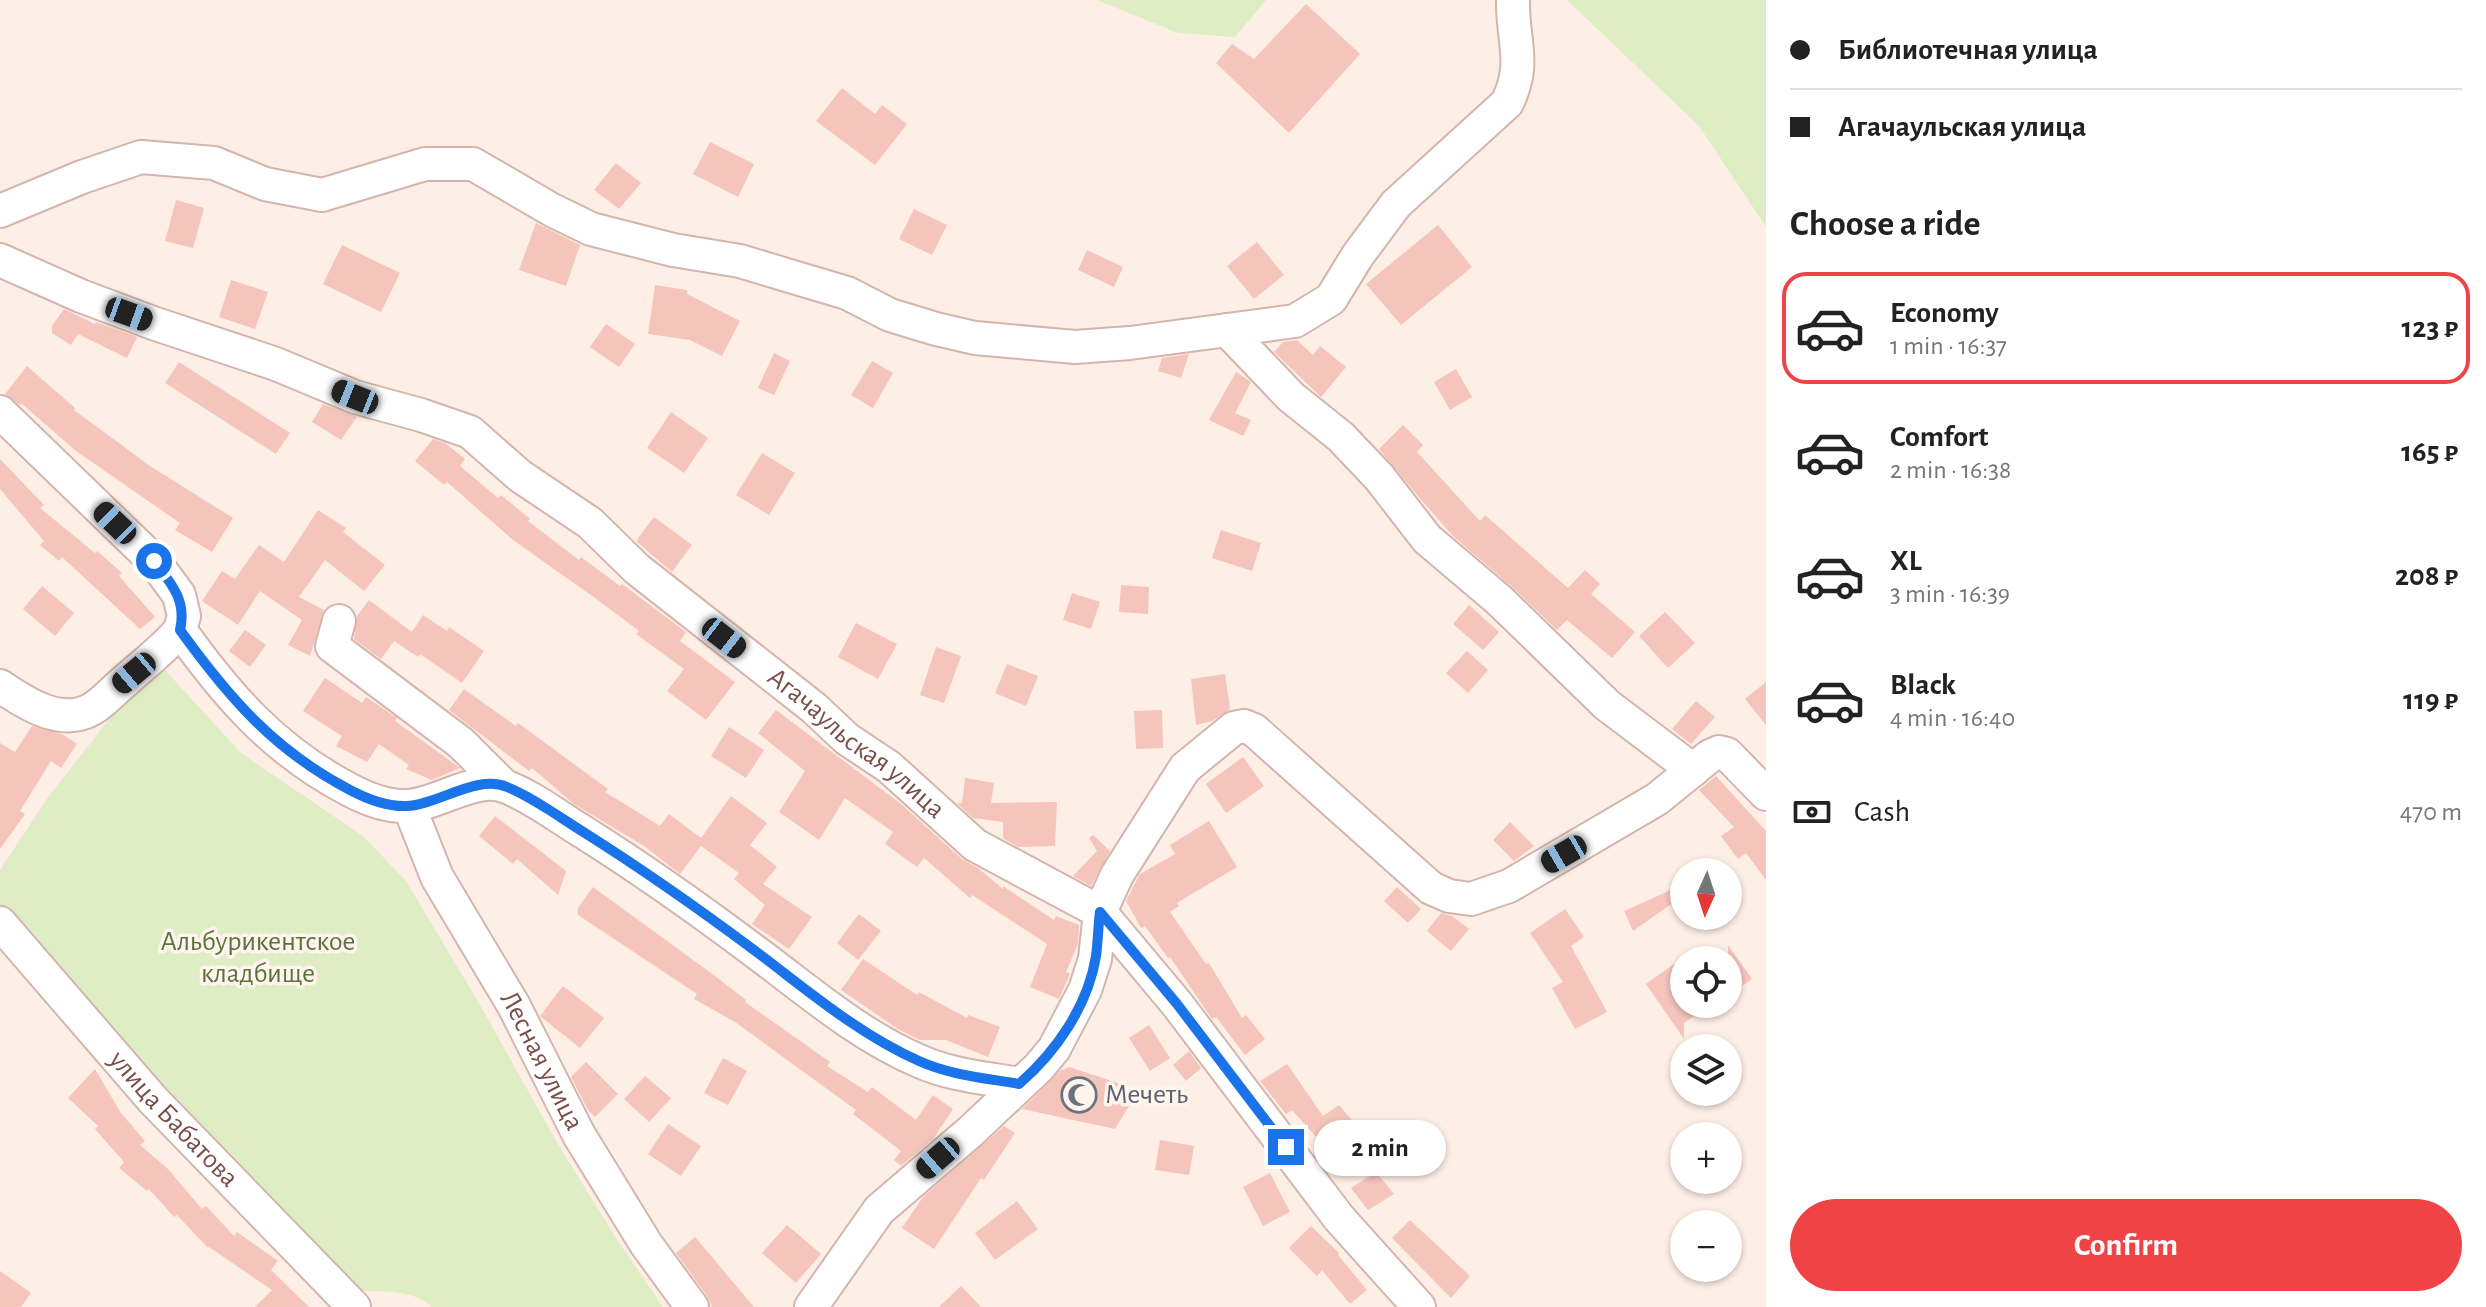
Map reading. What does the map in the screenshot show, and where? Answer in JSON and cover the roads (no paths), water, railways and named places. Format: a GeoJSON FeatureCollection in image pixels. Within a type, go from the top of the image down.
{"type":"FeatureCollection","features":[{"type":"Feature","properties":{"kind":"street"},"geometry":{"type":"LineString","coordinates":[[0,211],[82,177],[141,157],[214,163],[265,184],[322,195],[425,164],[473,164],[591,229],[673,250],[740,261],[847,293],[890,315],[975,338],[1075,347],[1295,321],[1331,299],[1358,255],[1396,204],[1507,103],[1515,86],[1519,64],[1513,0]]}},
{"type":"Feature","properties":{"kind":"street","name":"Агачаульская улица"},"geometry":{"type":"LineString","coordinates":[[0,260],[81,296],[276,364],[355,397],[470,432],[520,476],[590,523],[637,569],[814,708],[847,739],[889,767],[975,845],[1100,912],[1177,1004],[1339,1218],[1419,1307]]}},
{"type":"Feature","properties":{"kind":"street"},"geometry":{"type":"LineString","coordinates":[[1227,330],[1291,397],[1341,437],[1379,477],[1427,539],[1499,600],[1607,705],[1693,770]]}},
{"type":"Feature","properties":{"kind":"street"},"geometry":{"type":"LineString","coordinates":[[0,412],[154,561],[179,595],[184,616],[180,630],[167,645],[92,709],[76,715],[55,715],[18,699],[0,686]]}},
{"type":"Feature","properties":{"kind":"street"},"geometry":{"type":"LineString","coordinates":[[339,621],[332,646],[461,743],[503,785],[611,849],[843,1017],[891,1047],[946,1071],[1019,1084]]}},
{"type":"Feature","properties":{"kind":"street"},"geometry":{"type":"LineString","coordinates":[[180,630],[215,679],[269,736],[350,790],[379,803],[409,806],[472,787],[503,785]]}},
{"type":"Feature","properties":{"kind":"street"},"geometry":{"type":"LineString","coordinates":[[811,1307],[879,1210],[970,1132],[1054,1049],[1080,1001],[1095,959],[1100,912],[1117,875],[1185,768],[1234,728],[1244,726],[1254,730],[1431,888],[1449,896],[1471,899],[1509,886],[1592,838],[1657,799],[1719,752],[1727,754],[1765,791]]}},
{"type":"Feature","properties":{"kind":"street","name":"Лесная улица"},"geometry":{"type":"LineString","coordinates":[[409,806],[437,877],[514,1006],[579,1135],[646,1244],[692,1307]]}},
{"type":"Feature","properties":{"kind":"street","name":"улица Бабатова"},"geometry":{"type":"LineString","coordinates":[[0,923],[153,1100],[354,1307]]}},
{"type":"Feature","properties":{"kind":"place","name":"Мечеть"},"geometry":{"type":"Point","coordinates":[1079,1095]}},
{"type":"Feature","properties":{"kind":"park label","name":"Альбурикентское кладбище"},"geometry":{"type":"Point","coordinates":[258,958]}}]}
